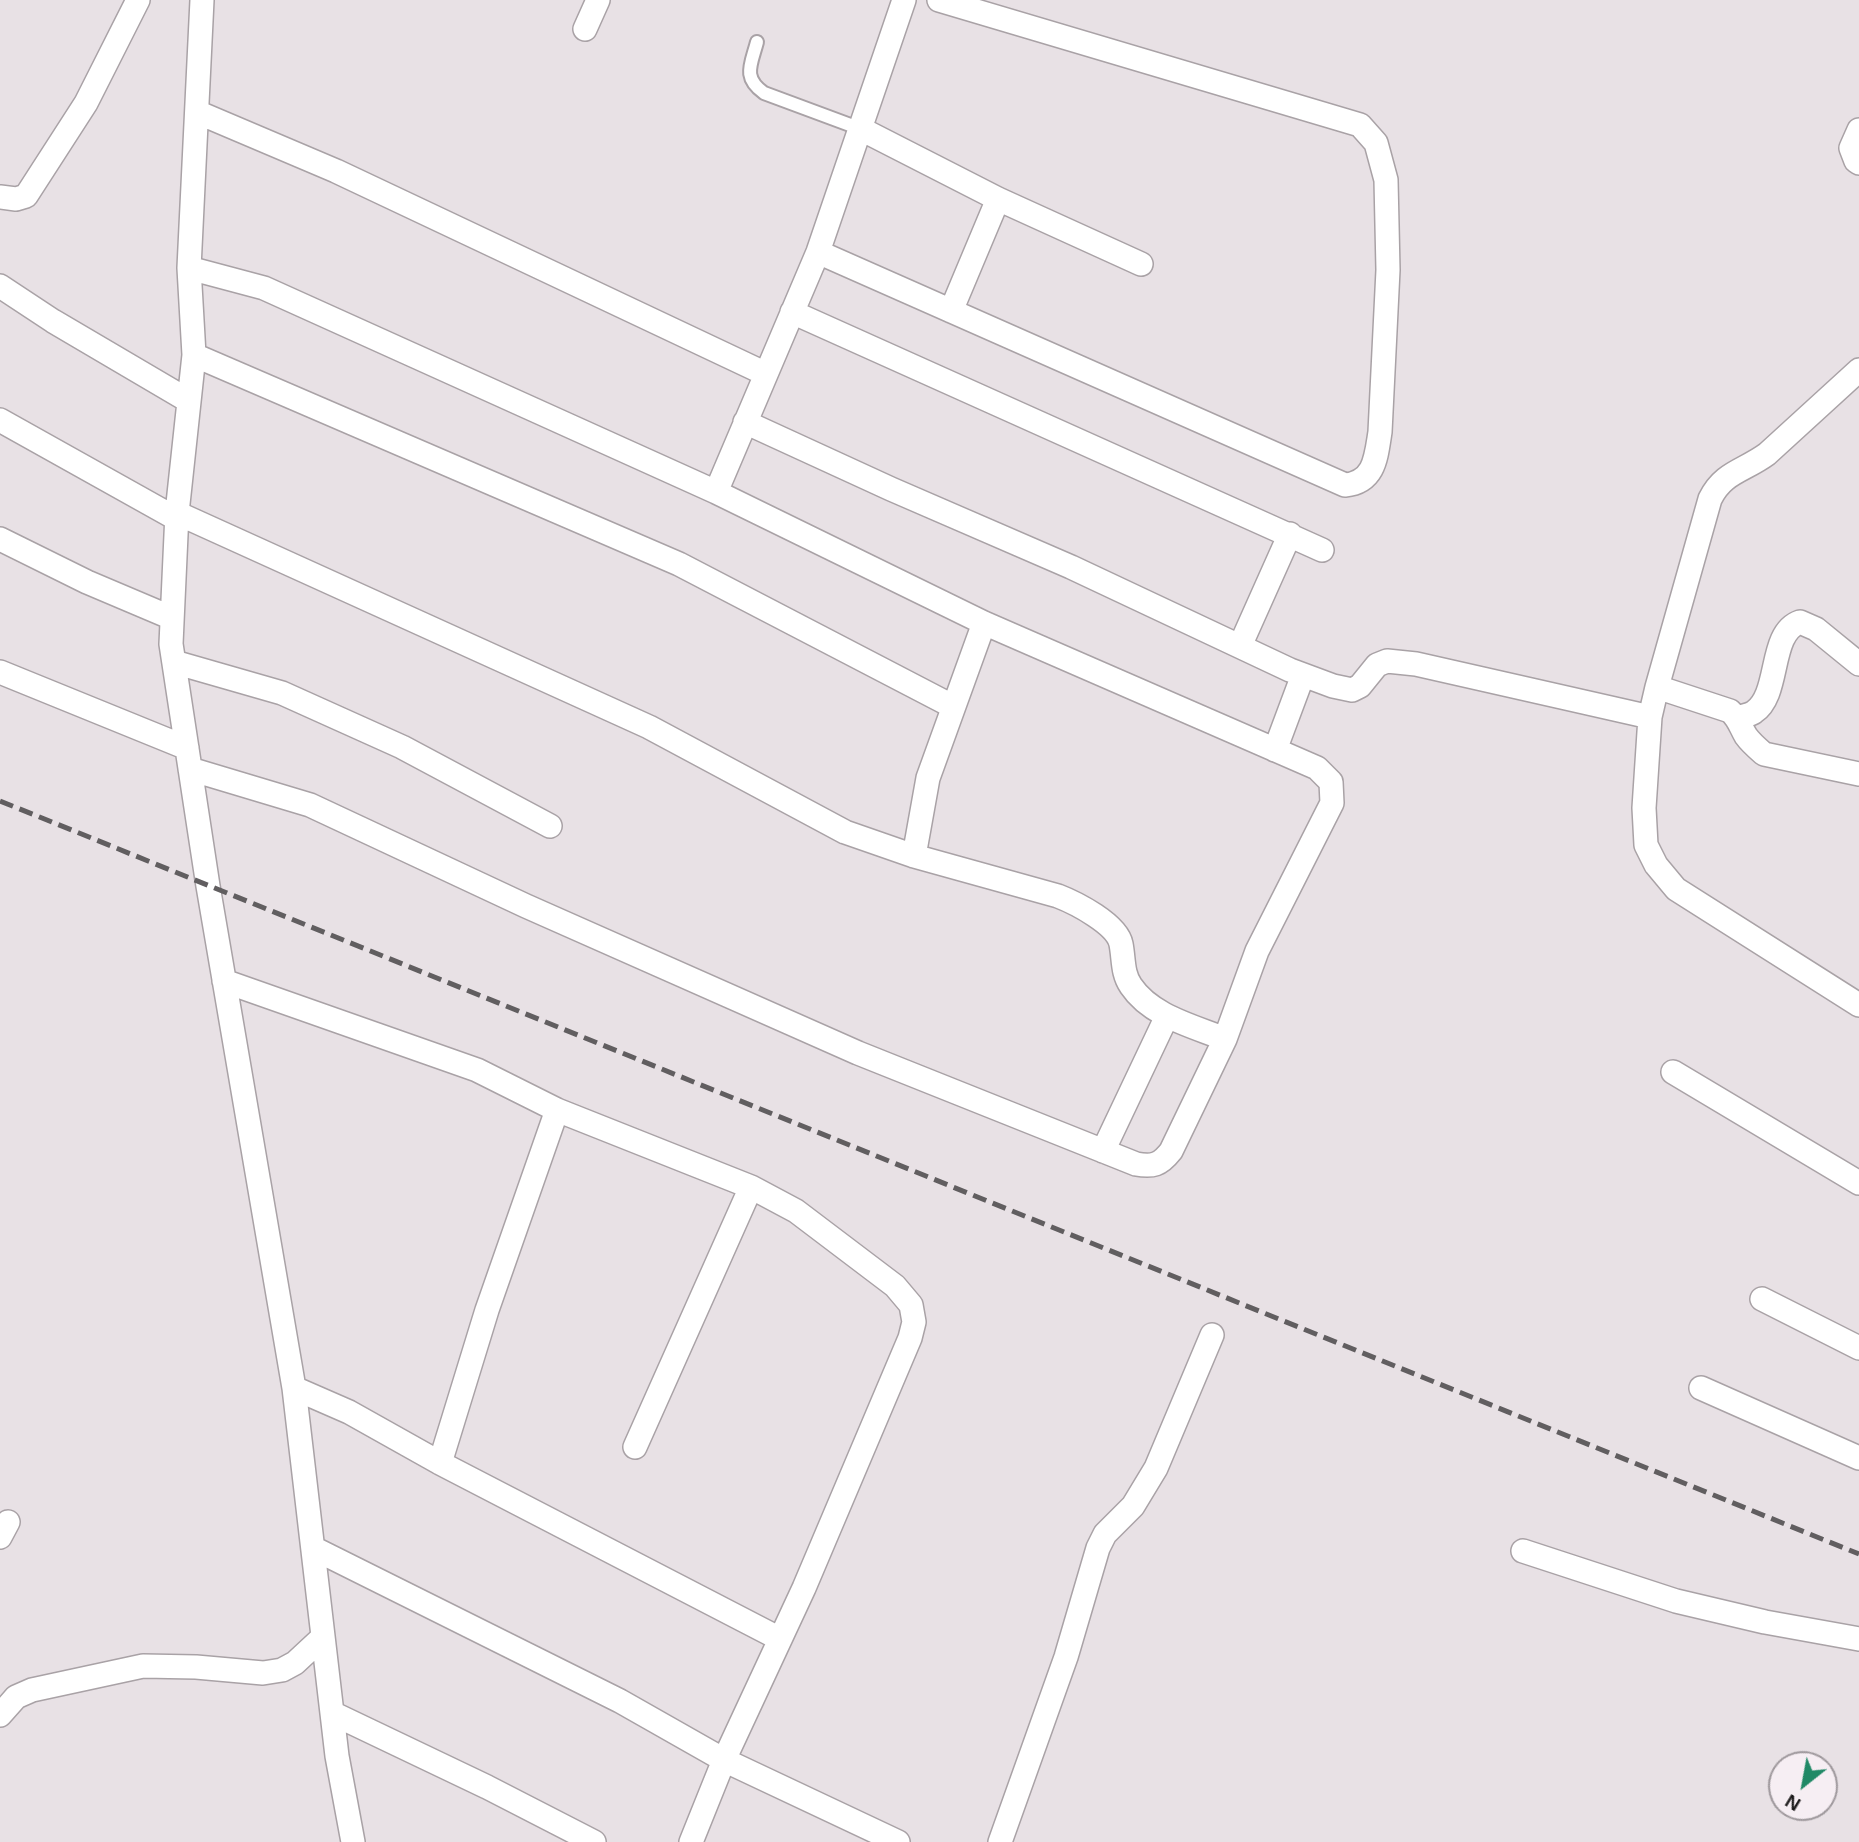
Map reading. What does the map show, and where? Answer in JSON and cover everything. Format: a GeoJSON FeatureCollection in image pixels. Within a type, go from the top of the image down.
{"type":"FeatureCollection","features":[{"type":"Feature","properties":{"kind":"street"},"geometry":{"type":"LineString","coordinates":[[0,197],[16,199],[26,196],[86,103],[138,0]]}},
{"type":"Feature","properties":{"kind":"street"},"geometry":{"type":"LineString","coordinates":[[202,0],[189,268],[194,355],[177,516],[171,644],[224,981],[294,1388],[337,1756],[353,1842]]}},
{"type":"Feature","properties":{"kind":"street"},"geometry":{"type":"LineString","coordinates":[[585,29],[598,0]]}},
{"type":"Feature","properties":{"kind":"street"},"geometry":{"type":"LineString","coordinates":[[716,492],[818,252],[904,0]]}},
{"type":"Feature","properties":{"kind":"street"},"geometry":{"type":"LineString","coordinates":[[818,252],[1345,485],[1357,484],[1369,474],[1376,458],[1380,432],[1388,271],[1386,180],[1376,142],[1360,125],[939,0]]}},
{"type":"Feature","properties":{"kind":"street"},"geometry":{"type":"LineString","coordinates":[[197,111],[336,171],[766,374]]}},
{"type":"Feature","properties":{"kind":"street"},"geometry":{"type":"LineString","coordinates":[[861,130],[998,199],[1141,264]]}},
{"type":"Feature","properties":{"kind":"street"},"geometry":{"type":"LineString","coordinates":[[1859,130],[1851,148],[1859,163]]}},
{"type":"Feature","properties":{"kind":"street"},"geometry":{"type":"LineString","coordinates":[[951,312],[998,199]]}},
{"type":"Feature","properties":{"kind":"street"},"geometry":{"type":"LineString","coordinates":[[0,672],[188,758],[310,805],[526,906],[858,1053],[1136,1164],[1150,1166],[1162,1163],[1171,1151],[1224,1039],[1257,951],[1332,803],[1331,782],[1317,768],[984,623],[716,492],[264,288],[189,268]]}},
{"type":"Feature","properties":{"kind":"street"},"geometry":{"type":"LineString","coordinates":[[0,286],[53,321],[189,401]]}},
{"type":"Feature","properties":{"kind":"street"},"geometry":{"type":"LineString","coordinates":[[792,312],[1322,550]]}},
{"type":"Feature","properties":{"kind":"street"},"geometry":{"type":"LineString","coordinates":[[194,355],[679,564],[953,706]]}},
{"type":"Feature","properties":{"kind":"street"},"geometry":{"type":"LineString","coordinates":[[1859,370],[1767,454],[1751,466],[1727,476],[1717,485],[1710,499],[1650,717],[1644,808],[1646,845],[1656,865],[1676,889],[1859,1005]]}},
{"type":"Feature","properties":{"kind":"street"},"geometry":{"type":"LineString","coordinates":[[0,420],[177,516],[649,727],[845,832],[914,856],[1058,896],[1080,905],[1105,924],[1121,941],[1125,974],[1131,987],[1144,1000],[1167,1016],[1224,1039]]}},
{"type":"Feature","properties":{"kind":"street"},"geometry":{"type":"LineString","coordinates":[[745,422],[1071,567],[1303,675],[1333,686],[1352,690],[1360,686],[1377,665],[1387,661],[1416,664],[1650,717]]}},
{"type":"Feature","properties":{"kind":"street"},"geometry":{"type":"LineString","coordinates":[[1240,646],[1290,534]]}},
{"type":"Feature","properties":{"kind":"street"},"geometry":{"type":"LineString","coordinates":[[0,539],[87,582],[172,618]]}},
{"type":"Feature","properties":{"kind":"street"},"geometry":{"type":"LineString","coordinates":[[1738,718],[1754,712],[1765,700],[1778,653],[1787,630],[1793,625],[1800,622],[1816,629],[1859,664]]}},
{"type":"Feature","properties":{"kind":"street"},"geometry":{"type":"LineString","coordinates":[[914,856],[928,778],[984,623]]}},
{"type":"Feature","properties":{"kind":"street"},"geometry":{"type":"LineString","coordinates":[[174,662],[282,693],[402,747],[550,826]]}},
{"type":"Feature","properties":{"kind":"street"},"geometry":{"type":"LineString","coordinates":[[1275,750],[1303,675]]}},
{"type":"Feature","properties":{"kind":"street"},"geometry":{"type":"LineString","coordinates":[[1657,687],[1730,711],[1738,718],[1745,735],[1763,754],[1859,774]]}},
{"type":"Feature","properties":{"kind":"street"},"geometry":{"type":"LineString","coordinates":[[224,981],[477,1070],[558,1110],[751,1187],[796,1211],[895,1286],[911,1305],[914,1322],[905,1350],[780,1639],[724,1760],[691,1842]]}},
{"type":"Feature","properties":{"kind":"street"},"geometry":{"type":"LineString","coordinates":[[1103,1151],[1167,1016]]}},
{"type":"Feature","properties":{"kind":"street"},"geometry":{"type":"LineString","coordinates":[[1673,1072],[1859,1184]]}},
{"type":"Feature","properties":{"kind":"street"},"geometry":{"type":"LineString","coordinates":[[440,1463],[487,1310],[558,1110]]}},
{"type":"Feature","properties":{"kind":"street"},"geometry":{"type":"LineString","coordinates":[[635,1447],[751,1187]]}},
{"type":"Feature","properties":{"kind":"street"},"geometry":{"type":"LineString","coordinates":[[1762,1299],[1859,1348]]}},
{"type":"Feature","properties":{"kind":"street"},"geometry":{"type":"LineString","coordinates":[[1000,1842],[1066,1657],[1098,1548],[1105,1534],[1133,1506],[1156,1468],[1212,1335]]}},
{"type":"Feature","properties":{"kind":"street"},"geometry":{"type":"LineString","coordinates":[[294,1388],[349,1412],[440,1463],[780,1639]]}},
{"type":"Feature","properties":{"kind":"street"},"geometry":{"type":"LineString","coordinates":[[1701,1388],[1859,1458]]}},
{"type":"Feature","properties":{"kind":"street"},"geometry":{"type":"LineString","coordinates":[[313,1548],[620,1701],[724,1760],[898,1842]]}},
{"type":"Feature","properties":{"kind":"street"},"geometry":{"type":"LineString","coordinates":[[1523,1551],[1676,1601],[1765,1622],[1859,1639]]}},
{"type":"Feature","properties":{"kind":"street"},"geometry":{"type":"LineString","coordinates":[[0,1715],[16,1697],[32,1689],[143,1666],[263,1673],[282,1670],[295,1663],[323,1637]]}},
{"type":"Feature","properties":{"kind":"street"},"geometry":{"type":"LineString","coordinates":[[332,1713],[594,1842]]}},
{"type":"Feature","properties":{"kind":"lane"},"geometry":{"type":"LineString","coordinates":[[757,42],[749,73],[754,86],[764,93],[861,130]]}},
{"type":"Feature","properties":{"kind":"railway"},"geometry":{"type":"LineString","coordinates":[[0,801],[1859,1554]]}}]}
